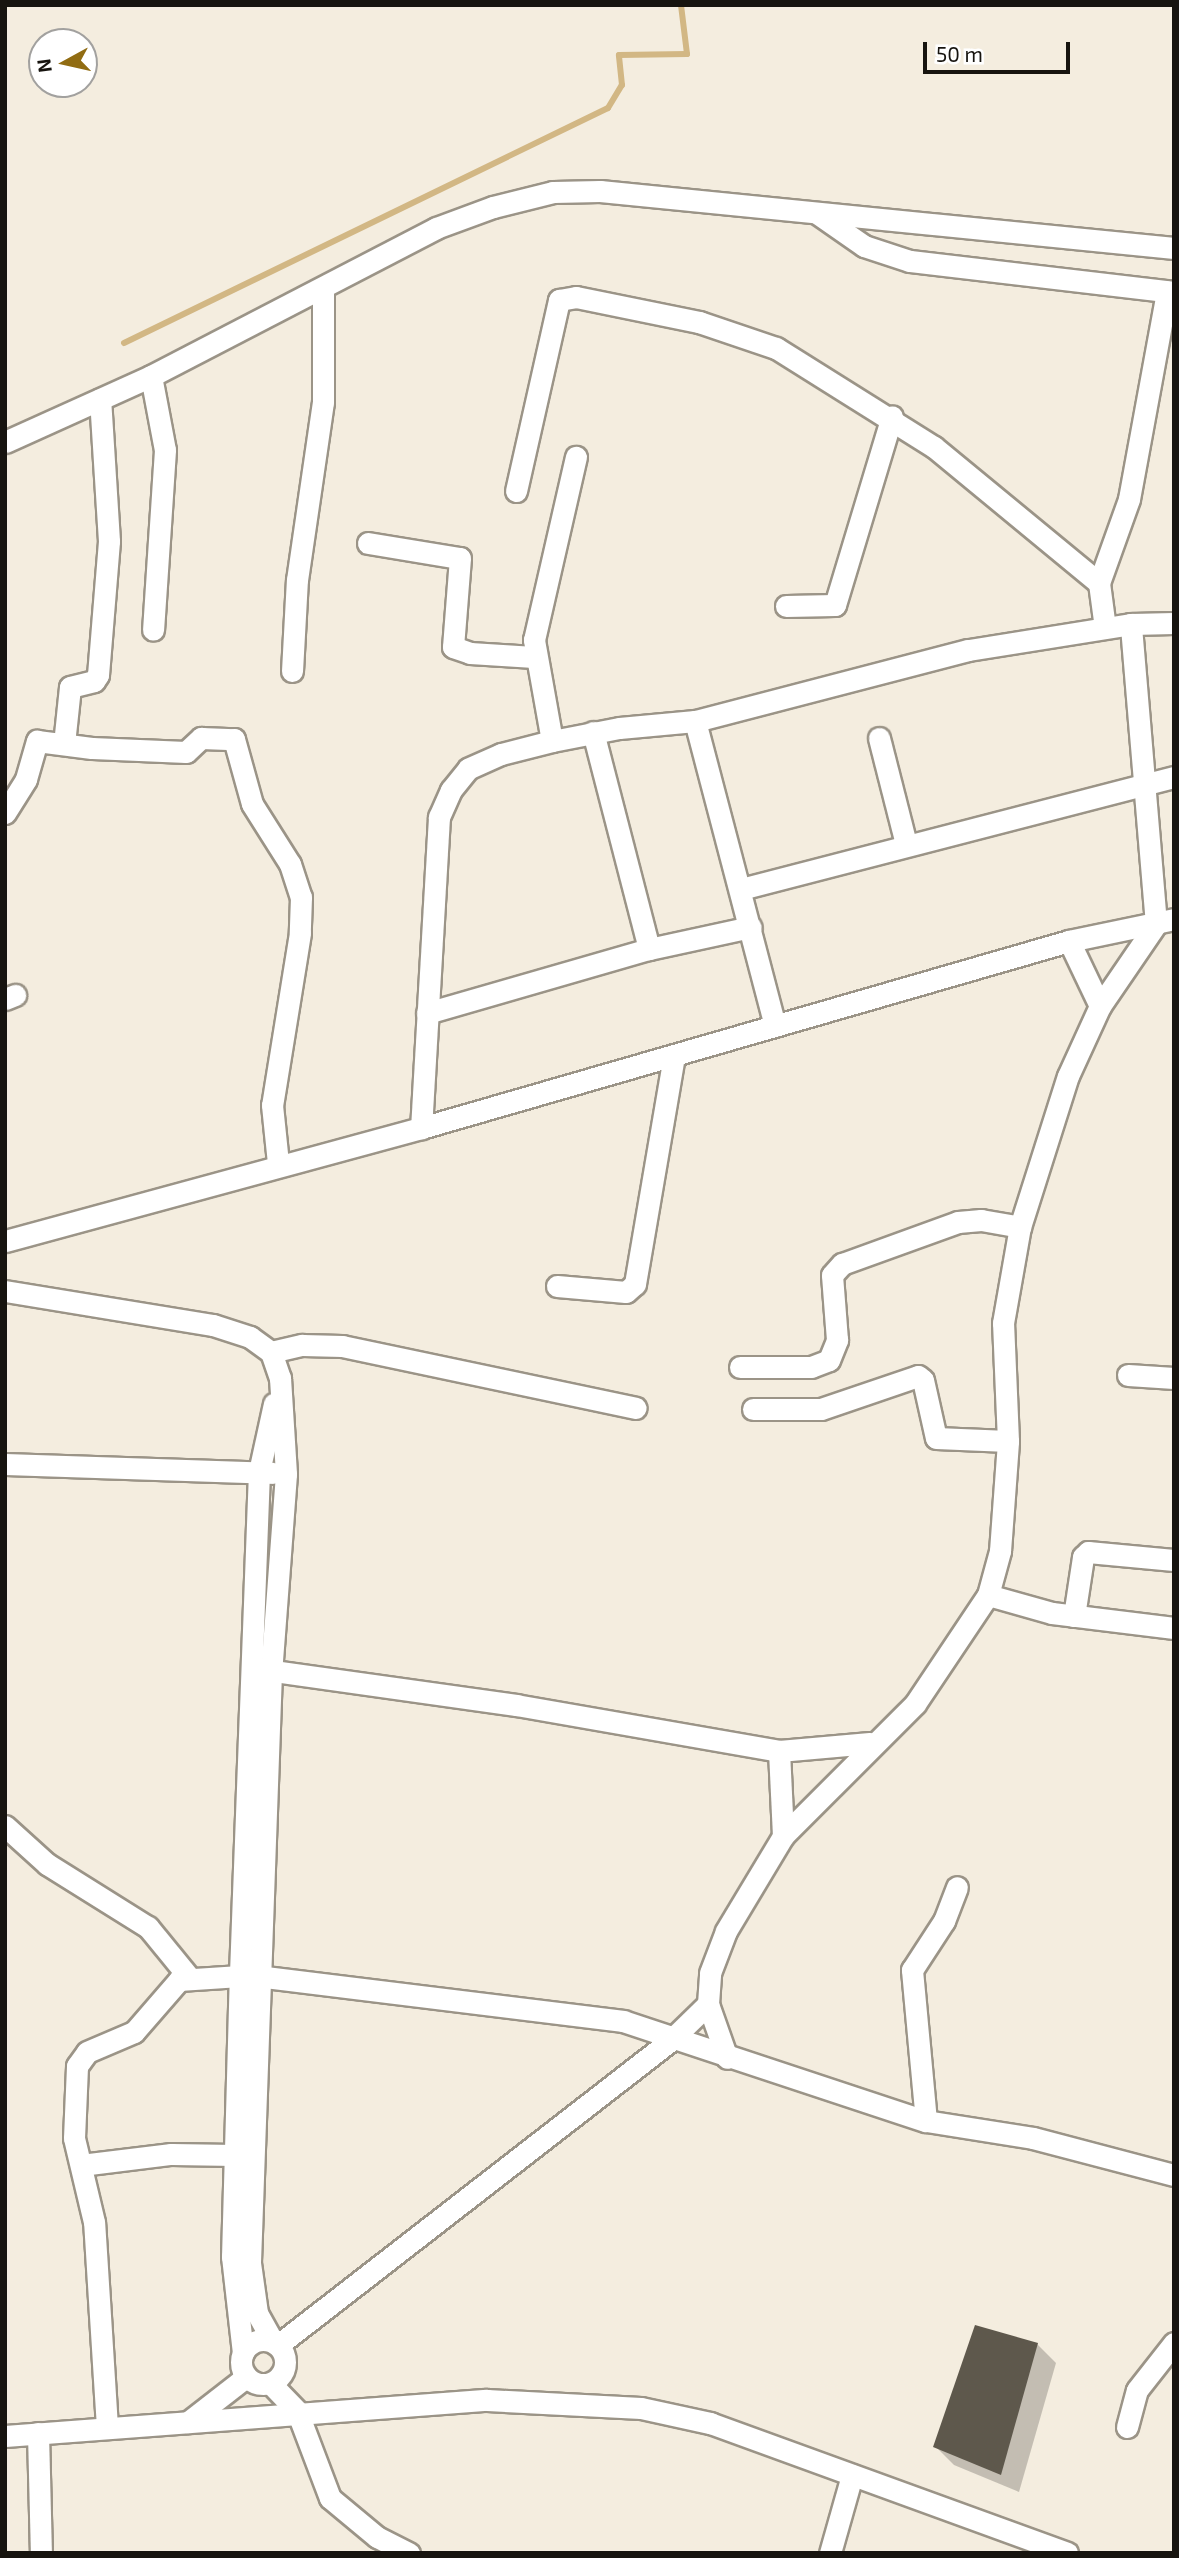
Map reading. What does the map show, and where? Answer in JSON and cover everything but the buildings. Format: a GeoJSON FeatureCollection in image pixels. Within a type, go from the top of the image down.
{"type":"FeatureCollection","features":[{"type":"Feature","properties":{"kind":"street"},"geometry":{"type":"LineString","coordinates":[[5,442],[151,376],[323,290],[436,228],[493,207],[553,192],[600,191],[1174,248]]}},
{"type":"Feature","properties":{"kind":"street"},"geometry":{"type":"LineString","coordinates":[[817,213],[864,246],[910,261],[1170,291],[1129,499],[1099,583],[1105,628]]}},
{"type":"Feature","properties":{"kind":"street"},"geometry":{"type":"LineString","coordinates":[[292,671],[297,580],[323,402],[323,290]]}},
{"type":"Feature","properties":{"kind":"street"},"geometry":{"type":"LineString","coordinates":[[516,491],[555,306],[565,298],[699,322],[754,338],[892,416],[1065,551],[1099,583]]}},
{"type":"Feature","properties":{"kind":"street"},"geometry":{"type":"LineString","coordinates":[[151,376],[165,450],[153,630]]}},
{"type":"Feature","properties":{"kind":"street"},"geometry":{"type":"LineString","coordinates":[[64,744],[70,687],[94,681],[98,675],[109,541],[100,399]]}},
{"type":"Feature","properties":{"kind":"street"},"geometry":{"type":"LineString","coordinates":[[786,606],[835,605],[892,416]]}},
{"type":"Feature","properties":{"kind":"street"},"geometry":{"type":"LineString","coordinates":[[552,741],[534,657],[576,457]]}},
{"type":"Feature","properties":{"kind":"street"},"geometry":{"type":"LineString","coordinates":[[368,544],[460,558],[453,647],[470,653],[534,657]]}},
{"type":"Feature","properties":{"kind":"street"},"geometry":{"type":"LineString","coordinates":[[421,1128],[439,817],[451,790],[468,769],[500,754],[552,741],[593,732],[695,721],[968,649],[1131,624],[1174,623]]}},
{"type":"Feature","properties":{"kind":"street"},"geometry":{"type":"LineString","coordinates":[[727,2059],[708,2004],[710,1973],[726,1931],[783,1836],[870,1744],[915,1704],[988,1595],[1000,1551],[1008,1441],[1003,1323],[1020,1227],[1068,1076],[1100,1006],[1165,922],[1143,783],[1131,624]]}},
{"type":"Feature","properties":{"kind":"street"},"geometry":{"type":"LineString","coordinates":[[695,721],[775,1026]]}},
{"type":"Feature","properties":{"kind":"street"},"geometry":{"type":"LineString","coordinates":[[593,732],[649,949]]}},
{"type":"Feature","properties":{"kind":"street"},"geometry":{"type":"LineString","coordinates":[[5,813],[26,779],[37,741],[186,752],[201,738],[230,736],[237,744],[252,804],[290,864],[301,897],[300,933],[272,1105],[278,1163]]}},
{"type":"Feature","properties":{"kind":"street"},"geometry":{"type":"LineString","coordinates":[[879,738],[906,844]]}},
{"type":"Feature","properties":{"kind":"street"},"geometry":{"type":"LineString","coordinates":[[741,889],[906,844],[1174,777]]}},
{"type":"Feature","properties":{"kind":"street"},"geometry":{"type":"LineString","coordinates":[[5,1241],[278,1163],[421,1128],[1069,941],[1165,922]]}},
{"type":"Feature","properties":{"kind":"street"},"geometry":{"type":"LineString","coordinates":[[427,1013],[649,949],[751,927]]}},
{"type":"Feature","properties":{"kind":"street"},"geometry":{"type":"LineString","coordinates":[[1069,941],[1100,1006]]}},
{"type":"Feature","properties":{"kind":"street"},"geometry":{"type":"LineString","coordinates":[[557,1286],[626,1292],[635,1284],[674,1055]]}},
{"type":"Feature","properties":{"kind":"street"},"geometry":{"type":"LineString","coordinates":[[740,1367],[811,1367],[830,1360],[837,1340],[832,1275],[842,1264],[958,1222],[981,1220],[1020,1227]]}},
{"type":"Feature","properties":{"kind":"street"},"geometry":{"type":"LineString","coordinates":[[5,1291],[213,1325],[250,1337],[271,1352],[280,1378],[285,1474],[262,1670]]}},
{"type":"Feature","properties":{"kind":"street"},"geometry":{"type":"LineString","coordinates":[[271,1352],[302,1345],[342,1346],[636,1408]]}},
{"type":"Feature","properties":{"kind":"street"},"geometry":{"type":"LineString","coordinates":[[1128,1375],[1174,1378]]}},
{"type":"Feature","properties":{"kind":"street"},"geometry":{"type":"LineString","coordinates":[[753,1409],[821,1409],[918,1376],[923,1380],[936,1438],[1008,1441]]}},
{"type":"Feature","properties":{"kind":"street"},"geometry":{"type":"LineString","coordinates":[[280,1378],[259,1472],[262,1670],[235,2155],[232,2257],[246,2377],[253,2383],[271,2384],[297,2412],[330,2498],[377,2537],[409,2553]]}},
{"type":"Feature","properties":{"kind":"street"},"geometry":{"type":"LineString","coordinates":[[5,1464],[285,1474]]}},
{"type":"Feature","properties":{"kind":"street"},"geometry":{"type":"LineString","coordinates":[[1074,1616],[1083,1557],[1088,1552],[1174,1560]]}},
{"type":"Feature","properties":{"kind":"street"},"geometry":{"type":"LineString","coordinates":[[988,1595],[1074,1616],[1174,1628]]}},
{"type":"Feature","properties":{"kind":"street"},"geometry":{"type":"LineString","coordinates":[[262,1670],[516,1704],[779,1751],[870,1744]]}},
{"type":"Feature","properties":{"kind":"street"},"geometry":{"type":"LineString","coordinates":[[779,1751],[783,1836]]}},
{"type":"Feature","properties":{"kind":"street"},"geometry":{"type":"LineString","coordinates":[[5,1826],[47,1864],[148,1927],[188,1976]]}},
{"type":"Feature","properties":{"kind":"street"},"geometry":{"type":"LineString","coordinates":[[926,2121],[912,1970],[944,1921],[957,1887]]}},
{"type":"Feature","properties":{"kind":"street"},"geometry":{"type":"LineString","coordinates":[[247,1975],[250,2263],[257,2313],[275,2344],[285,2370],[271,2384]]}},
{"type":"Feature","properties":{"kind":"street"},"geometry":{"type":"LineString","coordinates":[[107,2427],[94,2222],[74,2138],[79,2060],[87,2052],[126,2038],[173,1984],[188,1976],[247,1975],[622,2021],[727,2059],[926,2121],[1033,2138],[1174,2175]]}},
{"type":"Feature","properties":{"kind":"street"},"geometry":{"type":"LineString","coordinates":[[243,2353],[251,2343],[275,2344],[671,2040],[708,2004]]}},
{"type":"Feature","properties":{"kind":"street"},"geometry":{"type":"LineString","coordinates":[[81,2165],[171,2154],[235,2155]]}},
{"type":"Feature","properties":{"kind":"street"},"geometry":{"type":"LineString","coordinates":[[1127,2427],[1137,2390],[1174,2343]]}},
{"type":"Feature","properties":{"kind":"street"},"geometry":{"type":"LineString","coordinates":[[188,2422],[246,2377]]}},
{"type":"Feature","properties":{"kind":"street"},"geometry":{"type":"LineString","coordinates":[[5,2436],[297,2412],[487,2400],[641,2408],[710,2423],[1067,2553]]}},
{"type":"Feature","properties":{"kind":"street"},"geometry":{"type":"LineString","coordinates":[[37,2433],[41,2553]]}},
{"type":"Feature","properties":{"kind":"street"},"geometry":{"type":"LineString","coordinates":[[830,2553],[852,2475]]}},
{"type":"Feature","properties":{"kind":"waterway"},"geometry":{"type":"LineString","coordinates":[[124,343],[608,108],[622,85],[619,55],[687,54],[681,5]]}}]}
